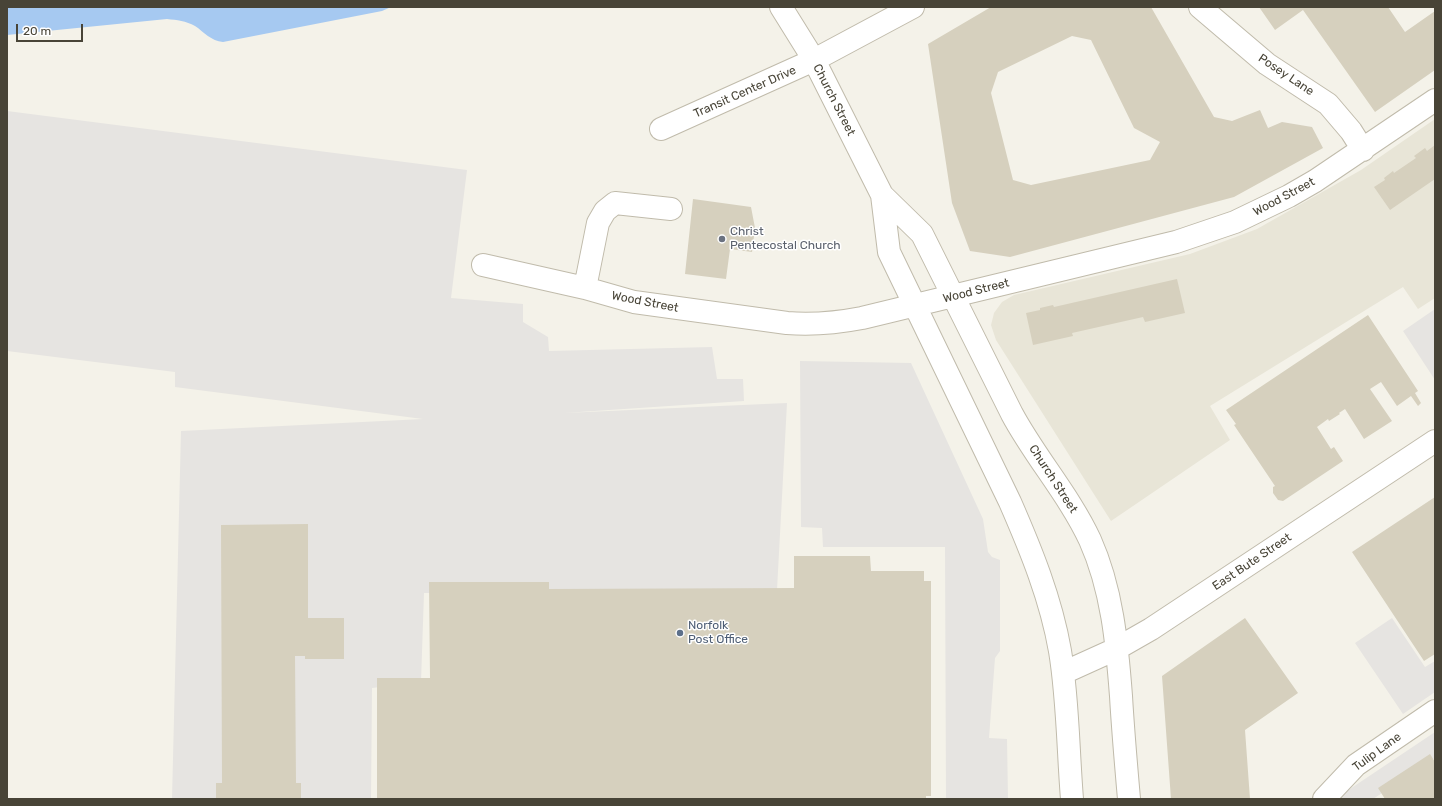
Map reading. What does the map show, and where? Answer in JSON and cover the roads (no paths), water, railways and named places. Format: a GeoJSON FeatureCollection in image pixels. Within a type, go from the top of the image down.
{"type":"FeatureCollection","features":[{"type":"Feature","properties":{"kind":"street","name":"Church Street"},"geometry":{"type":"LineString","coordinates":[[781,7],[814,60],[882,195],[922,234],[1018,425],[1078,518],[1089,540],[1098,561],[1107,591],[1114,626],[1129,799]]}},
{"type":"Feature","properties":{"kind":"street","name":"Transit Center Drive"},"geometry":{"type":"LineString","coordinates":[[661,129],[814,60],[913,7]]}},
{"type":"Feature","properties":{"kind":"street","name":"Posey Lane"},"geometry":{"type":"LineString","coordinates":[[1200,7],[1267,64],[1328,104],[1351,131],[1363,150]]}},
{"type":"Feature","properties":{"kind":"street","name":"Wood Street"},"geometry":{"type":"LineString","coordinates":[[483,265],[585,288],[634,302],[770,321],[810,325],[836,323],[914,306],[1176,242],[1235,222],[1289,196],[1315,181],[1435,100]]}},
{"type":"Feature","properties":{"kind":"street","name":"Church Street"},"geometry":{"type":"LineString","coordinates":[[882,195],[889,252],[1010,502],[1039,570],[1051,611],[1063,672],[1072,799]]}},
{"type":"Feature","properties":{"kind":"street"},"geometry":{"type":"LineString","coordinates":[[585,288],[598,223],[605,211],[615,203],[671,209]]}},
{"type":"Feature","properties":{"kind":"street","name":"East Bute Street"},"geometry":{"type":"LineString","coordinates":[[1063,672],[1116,649],[1151,629],[1435,441]]}},
{"type":"Feature","properties":{"kind":"street","name":"Tulip Lane"},"geometry":{"type":"LineString","coordinates":[[1324,798],[1356,765],[1435,711]]}},
{"type":"Feature","properties":{"kind":"water"},"geometry":{"type":"Polygon","coordinates":[[[7,7],[391,7],[382,11],[223,42],[211,38],[192,24],[167,19],[7,35],[7,7]]]}},
{"type":"Feature","properties":{"kind":"place","name":"Christ Pentecostal Church"},"geometry":{"type":"Point","coordinates":[722,239]}},
{"type":"Feature","properties":{"kind":"place","name":"Norfolk Post Office"},"geometry":{"type":"Point","coordinates":[680,633]}}]}
